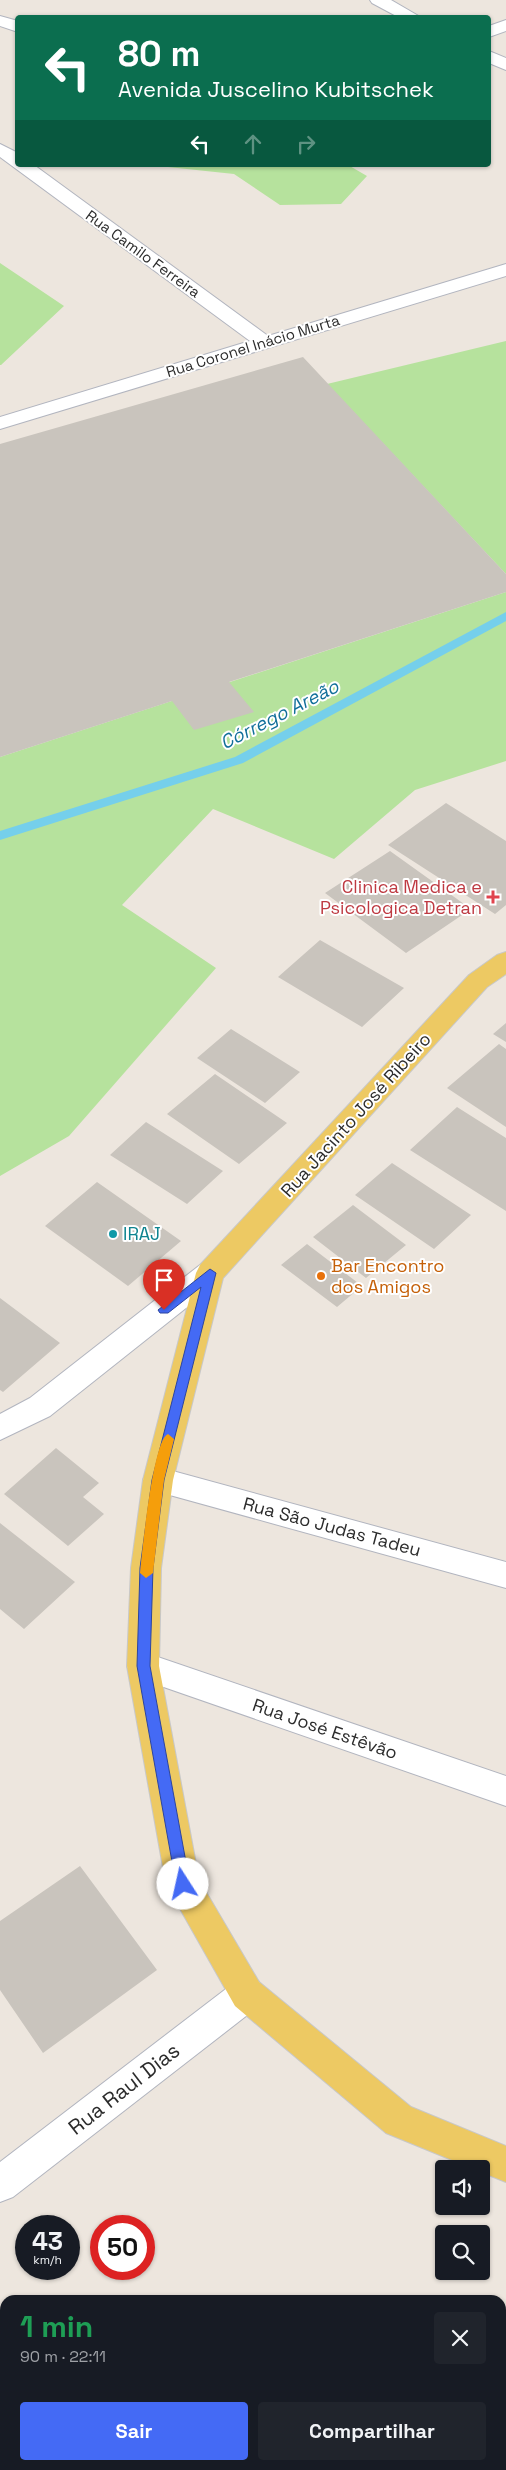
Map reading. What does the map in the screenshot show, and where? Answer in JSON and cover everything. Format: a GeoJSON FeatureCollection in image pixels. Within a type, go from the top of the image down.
{"type":"FeatureCollection","features":[{"type":"Feature","properties":{"kind":"main road","name":"Rua Jacinto José Ribeiro"},"geometry":{"type":"LineString","coordinates":[[210,1273],[478,981],[506,961]]}},
{"type":"Feature","properties":{"kind":"main road"},"geometry":{"type":"LineString","coordinates":[[210,1273],[158,1480],[146,1568],[143,1666],[183,1884],[247,1994],[399,2120],[506,2164]]}},
{"type":"Feature","properties":{"kind":"street"},"geometry":{"type":"LineString","coordinates":[[378,0],[408,15]]}},
{"type":"Feature","properties":{"kind":"street"},"geometry":{"type":"LineString","coordinates":[[0,21],[15,26]]}},
{"type":"Feature","properties":{"kind":"street"},"geometry":{"type":"LineString","coordinates":[[491,31],[506,25]]}},
{"type":"Feature","properties":{"kind":"street"},"geometry":{"type":"LineString","coordinates":[[491,57],[506,65]]}},
{"type":"Feature","properties":{"kind":"street"},"geometry":{"type":"LineString","coordinates":[[0,149],[15,160]]}},
{"type":"Feature","properties":{"kind":"street","name":"Rua Camilo Ferreira"},"geometry":{"type":"LineString","coordinates":[[25,167],[265,343]]}},
{"type":"Feature","properties":{"kind":"street","name":"Rua Coronel Inácio Murta"},"geometry":{"type":"LineString","coordinates":[[0,423],[506,270]]}},
{"type":"Feature","properties":{"kind":"street"},"geometry":{"type":"LineString","coordinates":[[0,1428],[40,1407],[210,1273]]}},
{"type":"Feature","properties":{"kind":"street","name":"Rua São Judas Tadeu"},"geometry":{"type":"LineString","coordinates":[[158,1480],[506,1575]]}},
{"type":"Feature","properties":{"kind":"street","name":"Rua José Estêvão"},"geometry":{"type":"LineString","coordinates":[[143,1666],[506,1791]]}},
{"type":"Feature","properties":{"kind":"street","name":"Rua Raul Dias"},"geometry":{"type":"LineString","coordinates":[[0,2184],[247,1994]]}},
{"type":"Feature","properties":{"kind":"green space"},"geometry":{"type":"Polygon","coordinates":[[[168,167],[351,167],[367,176],[341,204],[280,205],[234,174],[168,167]]]}},
{"type":"Feature","properties":{"kind":"green space"},"geometry":{"type":"Polygon","coordinates":[[[0,263],[64,306],[1,365],[0,365],[0,263]]]}},
{"type":"Feature","properties":{"kind":"green space"},"geometry":{"type":"Polygon","coordinates":[[[506,341],[506,574],[327,384],[506,341]]]}},
{"type":"Feature","properties":{"kind":"green space"},"geometry":{"type":"Polygon","coordinates":[[[506,592],[506,761],[415,790],[334,859],[213,809],[122,905],[216,968],[69,1136],[0,1176],[0,757],[506,592]]]}},
{"type":"Feature","properties":{"kind":"building"},"geometry":{"type":"Polygon","coordinates":[[[303,357],[506,574],[506,592],[229,682],[254,712],[194,730],[172,701],[0,757],[0,444],[303,357]]]}},
{"type":"Feature","properties":{"kind":"building"},"geometry":{"type":"Polygon","coordinates":[[[446,803],[506,841],[506,905],[495,914],[388,845],[446,803]]]}},
{"type":"Feature","properties":{"kind":"building"},"geometry":{"type":"Polygon","coordinates":[[[390,851],[471,909],[406,953],[325,893],[390,851]]]}},
{"type":"Feature","properties":{"kind":"building"},"geometry":{"type":"Polygon","coordinates":[[[320,940],[404,988],[362,1027],[278,977],[320,940]]]}},
{"type":"Feature","properties":{"kind":"building"},"geometry":{"type":"Polygon","coordinates":[[[506,1023],[506,1042],[493,1034],[506,1023]]]}},
{"type":"Feature","properties":{"kind":"building"},"geometry":{"type":"Polygon","coordinates":[[[231,1029],[300,1072],[265,1103],[197,1058],[231,1029]]]}},
{"type":"Feature","properties":{"kind":"building"},"geometry":{"type":"Polygon","coordinates":[[[499,1044],[506,1049],[506,1127],[447,1088],[499,1044]]]}},
{"type":"Feature","properties":{"kind":"building"},"geometry":{"type":"Polygon","coordinates":[[[215,1074],[287,1123],[239,1164],[167,1114],[215,1074]]]}},
{"type":"Feature","properties":{"kind":"building"},"geometry":{"type":"Polygon","coordinates":[[[457,1107],[506,1138],[506,1211],[410,1150],[457,1107]]]}},
{"type":"Feature","properties":{"kind":"building"},"geometry":{"type":"Polygon","coordinates":[[[146,1122],[223,1171],[187,1204],[110,1155],[146,1122]]]}},
{"type":"Feature","properties":{"kind":"building"},"geometry":{"type":"Polygon","coordinates":[[[392,1163],[471,1215],[434,1249],[355,1195],[392,1163]]]}},
{"type":"Feature","properties":{"kind":"building","name":"IRAJ"},"geometry":{"type":"Polygon","coordinates":[[[97,1182],[181,1241],[128,1286],[45,1226],[97,1182]]]}},
{"type":"Feature","properties":{"kind":"building"},"geometry":{"type":"Polygon","coordinates":[[[353,1205],[406,1245],[366,1278],[313,1237],[353,1205]]]}},
{"type":"Feature","properties":{"kind":"building","name":"Bar Encontro dos Amigos"},"geometry":{"type":"Polygon","coordinates":[[[307,1244],[362,1286],[337,1307],[281,1265],[307,1244]]]}},
{"type":"Feature","properties":{"kind":"building"},"geometry":{"type":"Polygon","coordinates":[[[0,1298],[60,1343],[3,1392],[0,1390],[0,1298]]]}},
{"type":"Feature","properties":{"kind":"building"},"geometry":{"type":"Polygon","coordinates":[[[56,1448],[99,1483],[83,1497],[104,1514],[68,1546],[4,1494],[56,1448]]]}},
{"type":"Feature","properties":{"kind":"building"},"geometry":{"type":"Polygon","coordinates":[[[0,1523],[75,1582],[24,1629],[0,1609],[0,1523]]]}},
{"type":"Feature","properties":{"kind":"building"},"geometry":{"type":"Polygon","coordinates":[[[80,1866],[157,1970],[43,2053],[0,1990],[0,1921],[80,1866]]]}},
{"type":"Feature","properties":{"kind":"waterway","name":"Córrego Areão"},"geometry":{"type":"LineString","coordinates":[[0,836],[239,760],[506,616]]}},
{"type":"Feature","properties":{"kind":"slow traffic"},"geometry":{"type":"LineString","coordinates":[[146,1573],[158,1480],[168,1439]]}},
{"type":"Feature","properties":{"kind":"place","name":"Clinica Medica e Psicologica Detran"},"geometry":{"type":"Point","coordinates":[493,897]}},
{"type":"Feature","properties":{"kind":"place","name":"IRAJ"},"geometry":{"type":"Point","coordinates":[113,1234]}},
{"type":"Feature","properties":{"kind":"place","name":"Bar Encontro dos Amigos"},"geometry":{"type":"Point","coordinates":[321,1276]}},
{"type":"Feature","properties":{"kind":"route"},"geometry":{"type":"LineString","coordinates":[[164,1310],[210,1273],[158,1480],[146,1568],[143,1666],[183,1884]]}}]}
